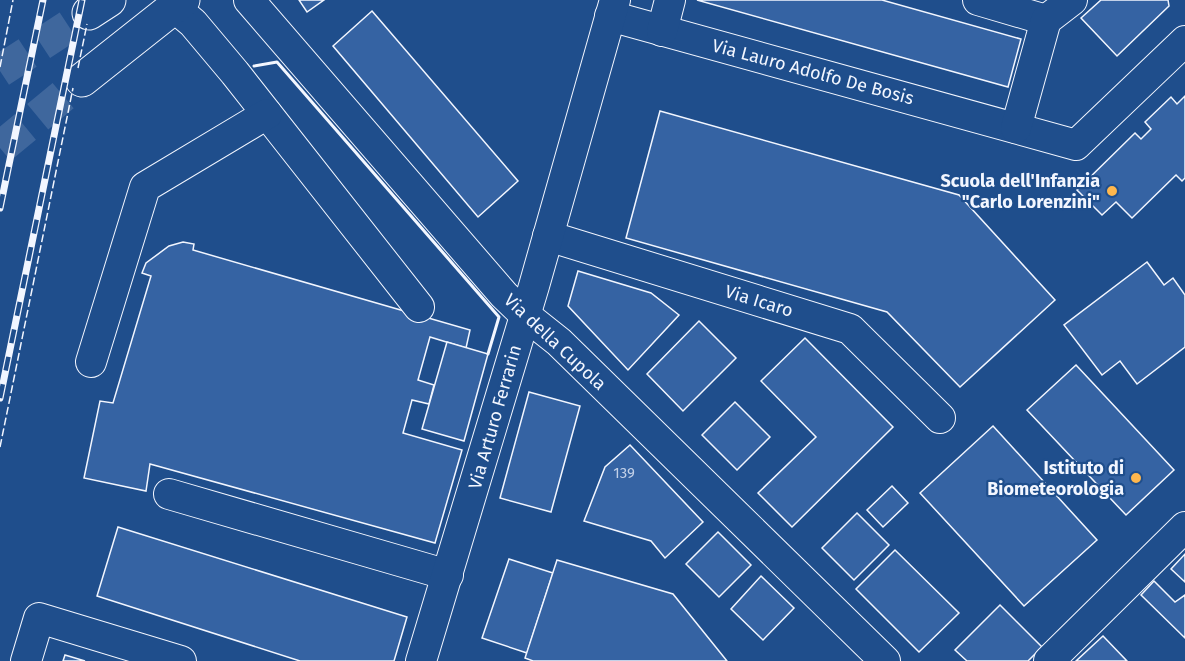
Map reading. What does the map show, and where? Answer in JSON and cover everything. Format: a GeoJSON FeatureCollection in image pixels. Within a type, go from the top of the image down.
{"type":"FeatureCollection","features":[{"type":"Feature","properties":{"kind":"main road"},"geometry":{"type":"LineString","coordinates":[[82,80],[178,4]]}},
{"type":"Feature","properties":{"kind":"street","name":"Via della Cupola"},"geometry":{"type":"LineString","coordinates":[[249,0],[504,295],[558,342],[885,661]]}},
{"type":"Feature","properties":{"kind":"street"},"geometry":{"type":"LineString","coordinates":[[662,31],[670,0]]}},
{"type":"Feature","properties":{"kind":"street"},"geometry":{"type":"LineString","coordinates":[[978,0],[1046,20]]}},
{"type":"Feature","properties":{"kind":"street"},"geometry":{"type":"LineString","coordinates":[[1016,128],[1046,20],[1072,0]]}},
{"type":"Feature","properties":{"kind":"street"},"geometry":{"type":"LineString","coordinates":[[178,4],[419,307]]}},
{"type":"Feature","properties":{"kind":"street","name":"Via Arturo Ferrarin"},"geometry":{"type":"LineString","coordinates":[[422,661],[613,8]]}},
{"type":"Feature","properties":{"kind":"street","name":"Via Lauro Adolfo De Bosis"},"geometry":{"type":"LineString","coordinates":[[613,8],[662,31],[1076,145],[1185,41]]}},
{"type":"Feature","properties":{"kind":"street"},"geometry":{"type":"LineString","coordinates":[[92,362],[145,187],[267,114]]}},
{"type":"Feature","properties":{"kind":"street","name":"Via Icaro"},"geometry":{"type":"LineString","coordinates":[[548,236],[850,329],[940,418]]}},
{"type":"Feature","properties":{"kind":"street"},"geometry":{"type":"LineString","coordinates":[[169,494],[448,575]]}},
{"type":"Feature","properties":{"kind":"street"},"geometry":{"type":"LineString","coordinates":[[1049,661],[1185,527]]}},
{"type":"Feature","properties":{"kind":"street"},"geometry":{"type":"LineString","coordinates":[[26,661],[39,618],[181,661]]}},
{"type":"Feature","properties":{"kind":"building"},"geometry":{"type":"Polygon","coordinates":[[[299,0],[324,0],[307,12],[299,0]]]}},
{"type":"Feature","properties":{"kind":"building"},"geometry":{"type":"Polygon","coordinates":[[[697,0],[882,0],[1021,39],[1008,87],[697,0]]]}},
{"type":"Feature","properties":{"kind":"building"},"geometry":{"type":"Polygon","coordinates":[[[1101,0],[1168,0],[1169,6],[1117,56],[1081,18],[1101,0]]]}},
{"type":"Feature","properties":{"kind":"building"},"geometry":{"type":"Polygon","coordinates":[[[372,11],[518,181],[478,217],[333,46],[372,11]]]}},
{"type":"Feature","properties":{"kind":"building"},"geometry":{"type":"Polygon","coordinates":[[[1185,96],[1185,178],[1182,181],[1176,175],[1132,218],[1116,202],[1102,215],[1077,190],[1135,133],[1141,139],[1151,129],[1145,122],[1171,97],[1177,104],[1185,96]]]}},
{"type":"Feature","properties":{"kind":"building"},"geometry":{"type":"Polygon","coordinates":[[[660,111],[959,195],[1055,300],[960,387],[887,312],[626,238],[660,111]]]}},
{"type":"Feature","properties":{"kind":"building"},"geometry":{"type":"Polygon","coordinates":[[[183,242],[194,244],[193,250],[470,330],[466,348],[430,337],[418,380],[434,385],[429,404],[412,400],[403,433],[462,450],[435,543],[150,464],[146,491],[84,478],[100,401],[113,403],[151,276],[142,273],[146,263],[169,246],[183,242]]]}},
{"type":"Feature","properties":{"kind":"building"},"geometry":{"type":"Polygon","coordinates":[[[1147,262],[1164,285],[1173,278],[1185,295],[1185,347],[1137,384],[1120,361],[1102,375],[1064,325],[1147,262]]]}},
{"type":"Feature","properties":{"kind":"building"},"geometry":{"type":"Polygon","coordinates":[[[578,271],[651,293],[679,315],[628,370],[568,306],[578,271]]]}},
{"type":"Feature","properties":{"kind":"building"},"geometry":{"type":"Polygon","coordinates":[[[699,321],[736,358],[683,411],[647,374],[699,321]]]}},
{"type":"Feature","properties":{"kind":"building"},"geometry":{"type":"Polygon","coordinates":[[[805,338],[893,427],[792,527],[758,493],[816,437],[761,381],[805,338]]]}},
{"type":"Feature","properties":{"kind":"building"},"geometry":{"type":"Polygon","coordinates":[[[447,342],[488,354],[464,441],[422,429],[447,342]]]}},
{"type":"Feature","properties":{"kind":"building"},"geometry":{"type":"Polygon","coordinates":[[[1076,365],[1174,470],[1126,515],[1027,410],[1076,365]]]}},
{"type":"Feature","properties":{"kind":"building"},"geometry":{"type":"Polygon","coordinates":[[[529,392],[580,406],[551,512],[500,498],[529,392]]]}},
{"type":"Feature","properties":{"kind":"building"},"geometry":{"type":"Polygon","coordinates":[[[735,402],[770,437],[737,470],[702,435],[735,402]]]}},
{"type":"Feature","properties":{"kind":"building"},"geometry":{"type":"Polygon","coordinates":[[[993,426],[1097,540],[1024,606],[920,493],[993,426]]]}},
{"type":"Feature","properties":{"kind":"building"},"geometry":{"type":"Polygon","coordinates":[[[630,445],[703,522],[665,558],[651,541],[584,521],[605,467],[630,445]]]}},
{"type":"Feature","properties":{"kind":"building"},"geometry":{"type":"Polygon","coordinates":[[[892,486],[908,503],[883,527],[867,510],[892,486]]]}},
{"type":"Feature","properties":{"kind":"building"},"geometry":{"type":"Polygon","coordinates":[[[857,513],[889,545],[854,580],[822,548],[857,513]]]}},
{"type":"Feature","properties":{"kind":"building"},"geometry":{"type":"Polygon","coordinates":[[[118,527],[407,617],[394,661],[300,661],[97,596],[118,527]]]}},
{"type":"Feature","properties":{"kind":"building"},"geometry":{"type":"Polygon","coordinates":[[[718,532],[751,565],[719,597],[686,564],[718,532]]]}},
{"type":"Feature","properties":{"kind":"building"},"geometry":{"type":"Polygon","coordinates":[[[895,550],[959,613],[919,652],[856,589],[895,550]]]}},
{"type":"Feature","properties":{"kind":"building"},"geometry":{"type":"Polygon","coordinates":[[[1185,554],[1185,582],[1171,569],[1185,554]]]}},
{"type":"Feature","properties":{"kind":"building"},"geometry":{"type":"Polygon","coordinates":[[[509,559],[553,573],[527,653],[482,638],[509,559]]]}},
{"type":"Feature","properties":{"kind":"building"},"geometry":{"type":"Polygon","coordinates":[[[557,560],[673,594],[727,661],[533,661],[525,658],[557,560]]]}},
{"type":"Feature","properties":{"kind":"building"},"geometry":{"type":"Polygon","coordinates":[[[761,576],[794,608],[763,640],[731,609],[761,576]]]}},
{"type":"Feature","properties":{"kind":"building"},"geometry":{"type":"Polygon","coordinates":[[[1154,581],[1175,602],[1185,595],[1185,638],[1141,595],[1154,581]]]}},
{"type":"Feature","properties":{"kind":"building"},"geometry":{"type":"Polygon","coordinates":[[[1000,605],[1042,647],[1028,661],[967,661],[955,650],[1000,605]]]}},
{"type":"Feature","properties":{"kind":"building"},"geometry":{"type":"Polygon","coordinates":[[[1103,636],[1127,661],[1076,661],[1103,636]]]}},
{"type":"Feature","properties":{"kind":"building"},"geometry":{"type":"Polygon","coordinates":[[[65,655],[85,661],[63,661],[65,655]]]}},
{"type":"Feature","properties":{"kind":"tunnel"},"geometry":{"type":"LineString","coordinates":[[0,71],[89,13]]}},
{"type":"Feature","properties":{"kind":"tunnel"},"geometry":{"type":"LineString","coordinates":[[0,148],[82,80]]}},
{"type":"Feature","properties":{"kind":"railway"},"geometry":{"type":"LineString","coordinates":[[0,208],[43,0]]}},
{"type":"Feature","properties":{"kind":"railway"},"geometry":{"type":"LineString","coordinates":[[0,398],[82,0]]}},
{"type":"Feature","properties":{"kind":"fence"},"geometry":{"type":"LineString","coordinates":[[0,67],[13,0]]}},
{"type":"Feature","properties":{"kind":"fence"},"geometry":{"type":"LineString","coordinates":[[78,68],[87,24]]}},
{"type":"Feature","properties":{"kind":"fence"},"geometry":{"type":"LineString","coordinates":[[0,447],[73,88]]}},
{"type":"Feature","properties":{"kind":"wall"},"geometry":{"type":"LineString","coordinates":[[254,66],[277,62],[499,317],[488,354]]}},
{"type":"Feature","properties":{"kind":"place","name":"Scuola dell'Infanzia \"Carlo Lorenzini\""},"geometry":{"type":"Point","coordinates":[1112,191]}},
{"type":"Feature","properties":{"kind":"place","name":"Istituto di Biometeorologia"},"geometry":{"type":"Point","coordinates":[1136,478]}}]}
